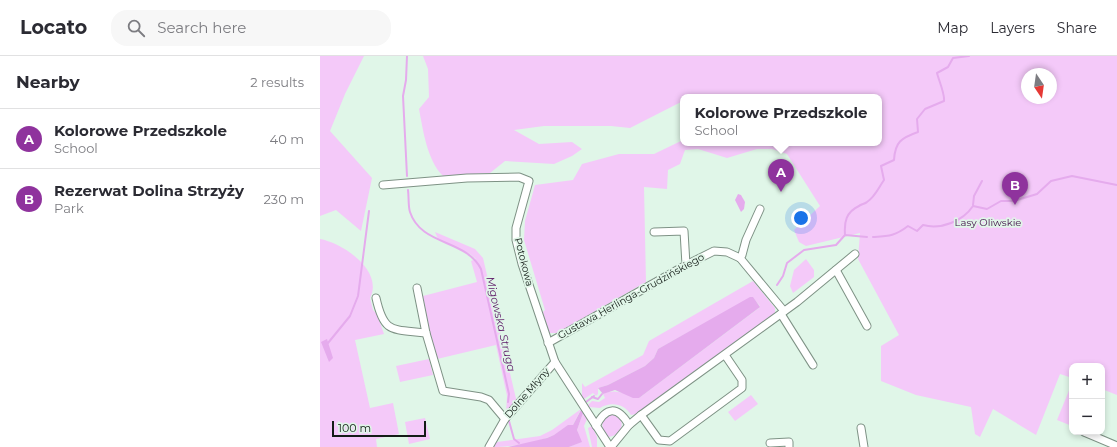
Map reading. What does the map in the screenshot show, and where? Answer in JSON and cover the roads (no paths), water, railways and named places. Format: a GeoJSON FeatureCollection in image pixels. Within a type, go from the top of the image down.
{"type":"FeatureCollection","features":[{"type":"Feature","properties":{"kind":"street","name":"Potokowa"},"geometry":{"type":"LineString","coordinates":[[383,185],[467,178],[519,177],[529,181],[518,223],[516,240],[555,362],[610,447],[629,425],[641,415],[783,313],[855,254]]}},
{"type":"Feature","properties":{"kind":"street"},"geometry":{"type":"LineString","coordinates":[[760,209],[744,245],[740,258],[783,313],[813,366]]}},
{"type":"Feature","properties":{"kind":"street"},"geometry":{"type":"LineString","coordinates":[[654,232],[684,231],[686,265]]}},
{"type":"Feature","properties":{"kind":"street","name":"Gustawa Herlinga-Grudzińskiego"},"geometry":{"type":"LineString","coordinates":[[548,343],[686,265],[714,251],[727,252],[740,258]]}},
{"type":"Feature","properties":{"kind":"street"},"geometry":{"type":"LineString","coordinates":[[836,270],[867,326]]}},
{"type":"Feature","properties":{"kind":"street"},"geometry":{"type":"LineString","coordinates":[[417,288],[426,333],[443,391],[481,397],[489,400],[505,419]]}},
{"type":"Feature","properties":{"kind":"street"},"geometry":{"type":"LineString","coordinates":[[376,298],[380,313],[386,325],[396,330],[426,333]]}},
{"type":"Feature","properties":{"kind":"street"},"geometry":{"type":"LineString","coordinates":[[641,415],[659,440],[670,441],[742,388],[742,380],[725,355]]}},
{"type":"Feature","properties":{"kind":"street","name":"Dolne Młyny"},"geometry":{"type":"LineString","coordinates":[[489,447],[505,419],[555,362]]}},
{"type":"Feature","properties":{"kind":"street"},"geometry":{"type":"LineString","coordinates":[[596,426],[604,414],[612,411],[620,412],[629,425]]}},
{"type":"Feature","properties":{"kind":"street"},"geometry":{"type":"LineString","coordinates":[[861,428],[864,447]]}},
{"type":"Feature","properties":{"kind":"street"},"geometry":{"type":"LineString","coordinates":[[1091,435],[1117,446]]}},
{"type":"Feature","properties":{"kind":"street"},"geometry":{"type":"LineString","coordinates":[[770,443],[789,442],[790,447]]}},
{"type":"Feature","properties":{"kind":"waterway","name":"Migowska Struga"},"geometry":{"type":"LineString","coordinates":[[407,56],[406,80],[403,96],[407,176]]}},
{"type":"Feature","properties":{"kind":"waterway"},"geometry":{"type":"LineString","coordinates":[[845,235],[845,226],[851,211],[870,200],[875,195],[884,180],[881,166],[894,160],[896,149],[903,139],[918,132],[917,119],[925,109],[944,101],[943,91],[937,73],[948,67],[953,58],[969,56]]}},
{"type":"Feature","properties":{"kind":"waterway"},"geometry":{"type":"LineString","coordinates":[[873,237],[892,235],[908,226],[917,231],[923,225],[937,226],[951,223],[964,216],[973,206],[987,209],[1001,201],[1014,201],[1037,194],[1051,181],[1072,176],[1117,185]]}},
{"type":"Feature","properties":{"kind":"waterway"},"geometry":{"type":"LineString","coordinates":[[973,205],[974,196],[982,181]]}},
{"type":"Feature","properties":{"kind":"waterway","name":"Migowska Struga"},"geometry":{"type":"LineString","coordinates":[[408,190],[409,210],[416,223],[433,237],[465,252],[474,259],[481,269],[509,394],[508,402]]}},
{"type":"Feature","properties":{"kind":"waterway"},"geometry":{"type":"LineString","coordinates":[[328,343],[350,316],[358,296],[369,211]]}},
{"type":"Feature","properties":{"kind":"waterway"},"geometry":{"type":"LineString","coordinates":[[777,285],[783,276],[787,263],[804,250],[836,245],[845,235],[867,237]]}},
{"type":"Feature","properties":{"kind":"waterway"},"geometry":{"type":"LineString","coordinates":[[592,397],[598,399],[602,394]]}},
{"type":"Feature","properties":{"kind":"waterway"},"geometry":{"type":"LineString","coordinates":[[586,402],[594,396]]}},
{"type":"Feature","properties":{"kind":"waterway","name":"Migowska Struga"},"geometry":{"type":"LineString","coordinates":[[509,421],[514,439],[519,443]]}},
{"type":"Feature","properties":{"kind":"place","name":"Kolorowe Przedszkole"},"geometry":{"type":"Point","coordinates":[781,192]}},
{"type":"Feature","properties":{"kind":"place","name":"Rezerwat Dolina Strzyży"},"geometry":{"type":"Point","coordinates":[1015,205]}},
{"type":"Feature","properties":{"kind":"park label","name":"Lasy Oliwskie"},"geometry":{"type":"Point","coordinates":[988,222]}}]}
